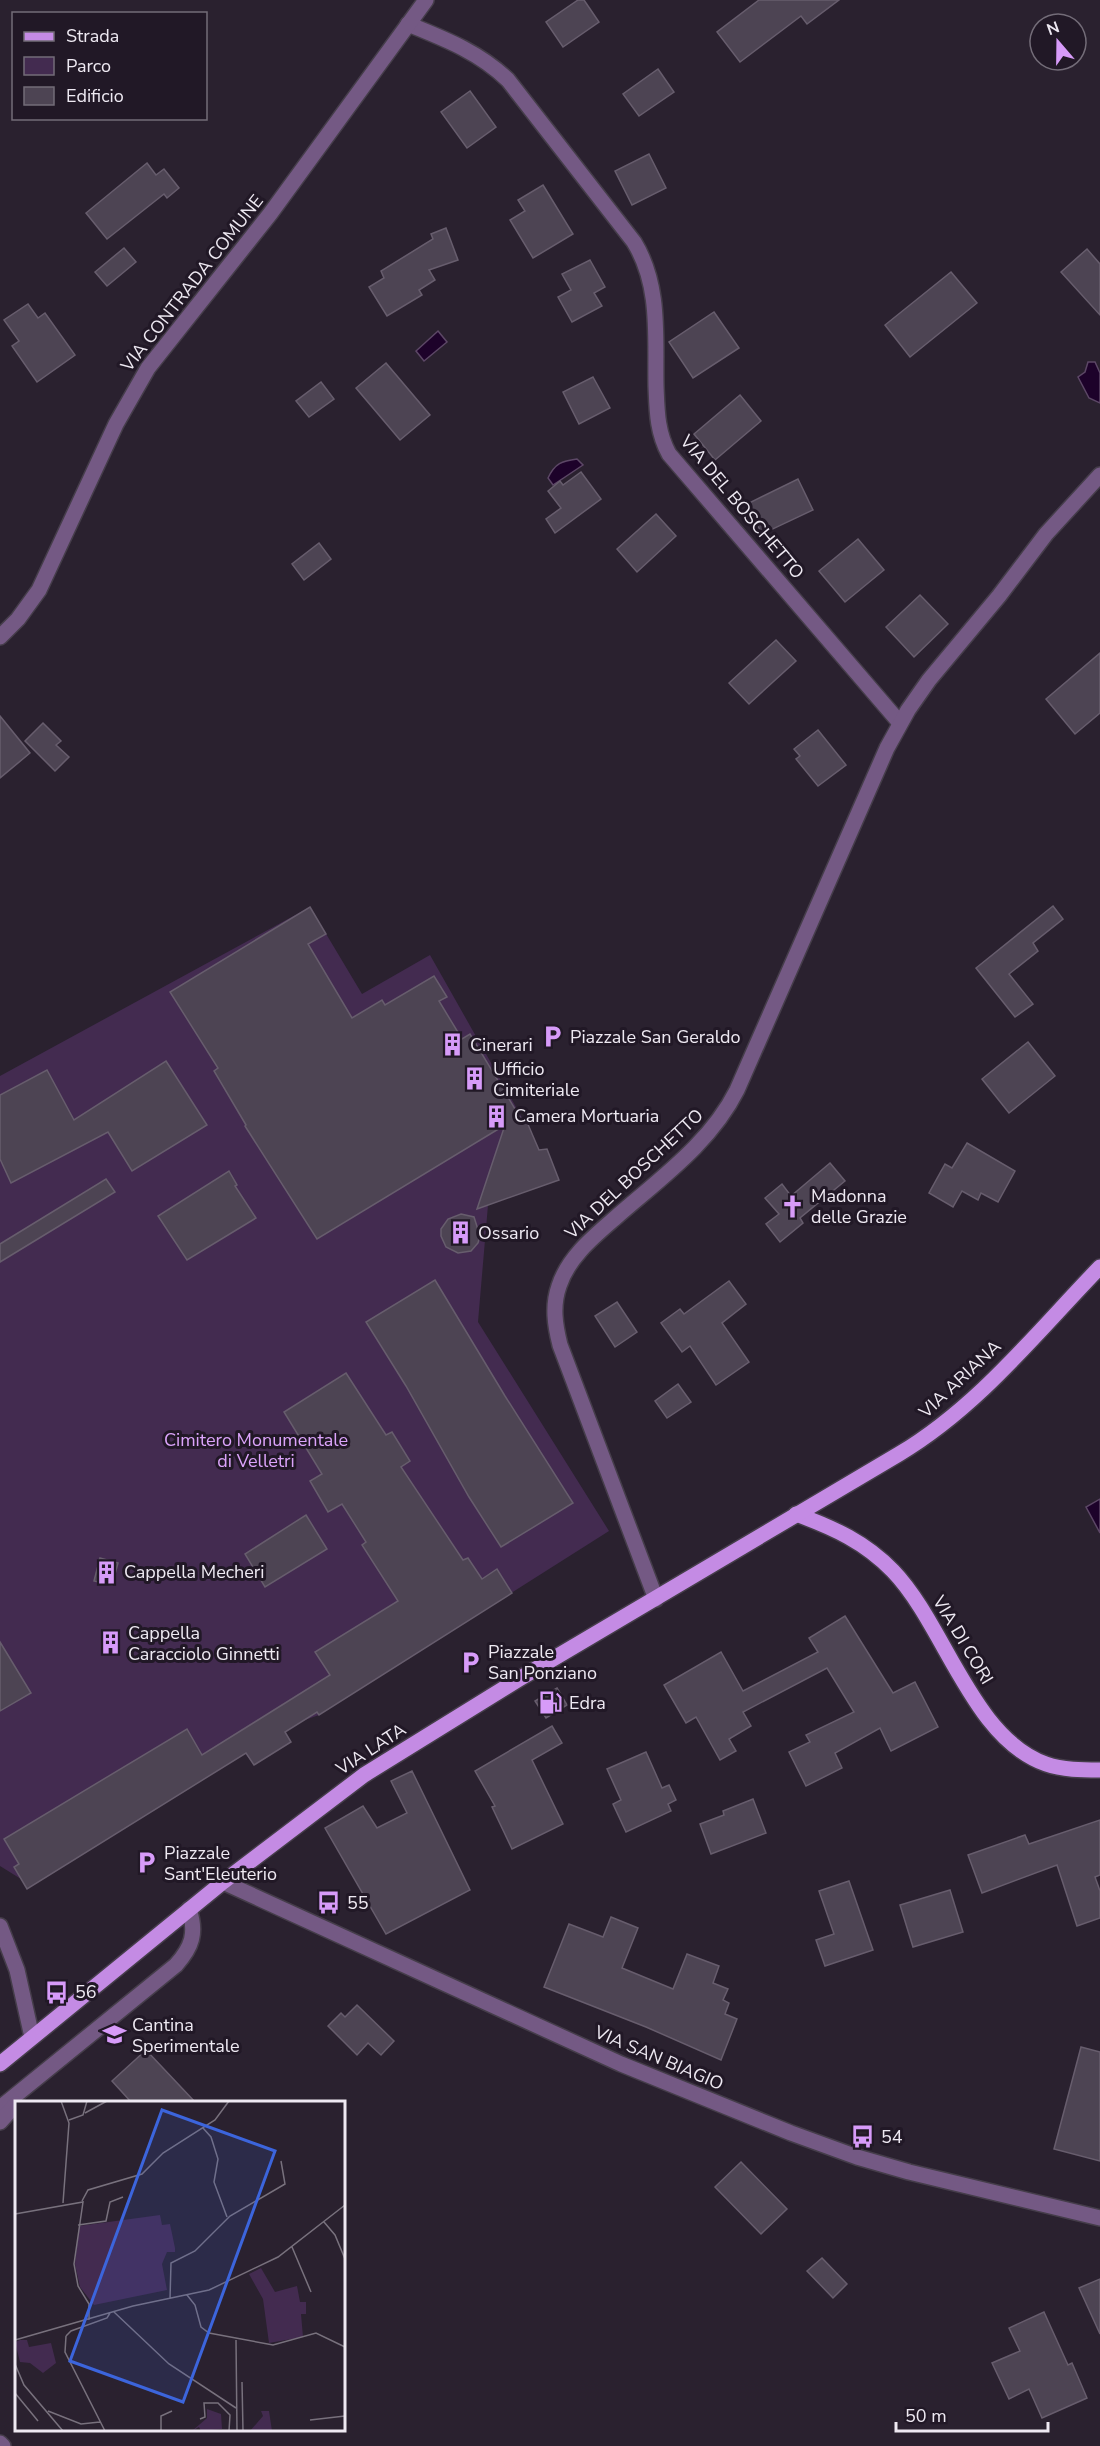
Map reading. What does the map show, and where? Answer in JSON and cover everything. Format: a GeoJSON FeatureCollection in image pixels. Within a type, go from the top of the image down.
{"type":"FeatureCollection","features":[{"type":"Feature","properties":{"kind":"main road","name":"VIA ARIANA"},"geometry":{"type":"LineString","coordinates":[[796,1514],[905,1451],[948,1421],[971,1401],[1100,1267]]}},
{"type":"Feature","properties":{"kind":"main road","name":"VIA LATA"},"geometry":{"type":"LineString","coordinates":[[0,2064],[189,1909],[331,1798],[389,1759],[519,1679],[796,1514]]}},
{"type":"Feature","properties":{"kind":"main road","name":"VIA DI CORI"},"geometry":{"type":"LineString","coordinates":[[796,1514],[853,1538],[873,1552],[894,1572],[920,1606],[986,1716],[1013,1744],[1032,1758],[1047,1764],[1071,1769],[1100,1770]]}},
{"type":"Feature","properties":{"kind":"street","name":"VIA CONTRADA COMUNE"},"geometry":{"type":"LineString","coordinates":[[0,637],[25,609],[44,579],[116,424],[145,373],[276,206],[426,0]]}},
{"type":"Feature","properties":{"kind":"street","name":"VIA DEL BOSCHETTO"},"geometry":{"type":"LineString","coordinates":[[408,24],[467,49],[489,63],[508,80],[634,242],[648,269],[653,290],[657,416],[665,446],[675,462],[900,723]]}},
{"type":"Feature","properties":{"kind":"street","name":"VIA DEL BOSCHETTO"},"geometry":{"type":"LineString","coordinates":[[656,1599],[562,1351],[555,1319],[557,1293],[570,1264],[588,1242],[705,1137],[729,1106],[900,723],[929,680],[999,596],[1041,540],[1100,476]]}},
{"type":"Feature","properties":{"kind":"street","name":"VIA SAN BIAGIO"},"geometry":{"type":"LineString","coordinates":[[223,1882],[621,2064],[791,2133],[909,2172],[1100,2218]]}},
{"type":"Feature","properties":{"kind":"street"},"geometry":{"type":"LineString","coordinates":[[0,2108],[180,1960],[194,1937],[194,1923],[189,1909]]}},
{"type":"Feature","properties":{"kind":"street"},"geometry":{"type":"LineString","coordinates":[[0,1926],[16,1970],[32,2037]]}},
{"type":"Feature","properties":{"kind":"street"},"geometry":{"type":"LineString","coordinates":[[19,2101],[34,2081]]}},
{"type":"Feature","properties":{"kind":"street"},"geometry":{"type":"LineString","coordinates":[[0,2122],[15,2105]]}},
{"type":"Feature","properties":{"kind":"green space","name":"Cimitero Monumentale di Velletri"},"geometry":{"type":"Polygon","coordinates":[[[310,907],[362,994],[430,955],[525,1123],[527,1122],[539,1150],[547,1149],[559,1180],[488,1205],[478,1322],[609,1531],[319,1715],[302,1721],[285,1732],[291,1742],[254,1765],[245,1753],[27,1889],[21,1879],[0,1866],[0,1076],[310,907]]]}},
{"type":"Feature","properties":{"kind":"shaded area"},"geometry":{"type":"Polygon","coordinates":[[[438,331],[447,342],[424,361],[416,351],[438,331]]]}},
{"type":"Feature","properties":{"kind":"shaded area"},"geometry":{"type":"Polygon","coordinates":[[[1088,362],[1095,362],[1100,373],[1100,403],[1089,398],[1078,377],[1085,372],[1088,362]]]}},
{"type":"Feature","properties":{"kind":"shaded area"},"geometry":{"type":"Polygon","coordinates":[[[577,459],[583,465],[553,485],[548,478],[553,469],[563,462],[577,459]]]}},
{"type":"Feature","properties":{"kind":"shaded area"},"geometry":{"type":"Polygon","coordinates":[[[1100,1499],[1100,1533],[1086,1507],[1100,1499]]]}},
{"type":"Feature","properties":{"kind":"building"},"geometry":{"type":"Polygon","coordinates":[[[578,0],[584,0],[599,22],[563,47],[546,22],[578,0]]]}},
{"type":"Feature","properties":{"kind":"building"},"geometry":{"type":"Polygon","coordinates":[[[759,0],[839,0],[807,24],[801,16],[740,62],[717,32],[759,0]]]}},
{"type":"Feature","properties":{"kind":"building"},"geometry":{"type":"Polygon","coordinates":[[[658,69],[674,92],[639,116],[623,94],[658,69]]]}},
{"type":"Feature","properties":{"kind":"building"},"geometry":{"type":"Polygon","coordinates":[[[470,91],[496,127],[467,148],[441,112],[470,91]]]}},
{"type":"Feature","properties":{"kind":"building"},"geometry":{"type":"Polygon","coordinates":[[[649,154],[666,188],[632,205],[615,171],[649,154]]]}},
{"type":"Feature","properties":{"kind":"building"},"geometry":{"type":"Polygon","coordinates":[[[147,163],[156,175],[164,169],[179,188],[167,198],[164,194],[107,239],[86,213],[147,163]]]}},
{"type":"Feature","properties":{"kind":"building"},"geometry":{"type":"Polygon","coordinates":[[[543,185],[573,234],[533,258],[510,220],[525,211],[518,200],[543,185]]]}},
{"type":"Feature","properties":{"kind":"building"},"geometry":{"type":"Polygon","coordinates":[[[446,228],[458,260],[429,270],[435,280],[419,290],[422,295],[387,316],[369,287],[384,278],[381,271],[433,239],[431,234],[446,228]]]}},
{"type":"Feature","properties":{"kind":"building"},"geometry":{"type":"Polygon","coordinates":[[[124,248],[136,262],[107,286],[95,272],[124,248]]]}},
{"type":"Feature","properties":{"kind":"building"},"geometry":{"type":"Polygon","coordinates":[[[1087,249],[1100,264],[1100,315],[1061,272],[1087,249]]]}},
{"type":"Feature","properties":{"kind":"building"},"geometry":{"type":"Polygon","coordinates":[[[590,260],[605,287],[594,293],[602,306],[572,322],[558,297],[571,290],[562,274],[590,260]]]}},
{"type":"Feature","properties":{"kind":"building"},"geometry":{"type":"Polygon","coordinates":[[[951,272],[977,303],[910,357],[885,325],[951,272]]]}},
{"type":"Feature","properties":{"kind":"building"},"geometry":{"type":"Polygon","coordinates":[[[28,304],[38,318],[45,313],[75,355],[37,382],[12,346],[19,341],[4,320],[28,304]]]}},
{"type":"Feature","properties":{"kind":"building"},"geometry":{"type":"Polygon","coordinates":[[[714,312],[739,348],[693,378],[669,342],[714,312]]]}},
{"type":"Feature","properties":{"kind":"building"},"geometry":{"type":"Polygon","coordinates":[[[386,363],[430,415],[400,440],[356,388],[386,363]]]}},
{"type":"Feature","properties":{"kind":"building"},"geometry":{"type":"Polygon","coordinates":[[[593,377],[610,408],[579,424],[563,392],[593,377]]]}},
{"type":"Feature","properties":{"kind":"building"},"geometry":{"type":"Polygon","coordinates":[[[321,382],[334,399],[309,417],[296,401],[321,382]]]}},
{"type":"Feature","properties":{"kind":"building"},"geometry":{"type":"Polygon","coordinates":[[[740,395],[761,421],[715,460],[694,434],[740,395]]]}},
{"type":"Feature","properties":{"kind":"building"},"geometry":{"type":"Polygon","coordinates":[[[581,472],[601,499],[555,533],[546,519],[561,508],[548,491],[560,481],[563,485],[581,472]]]}},
{"type":"Feature","properties":{"kind":"building"},"geometry":{"type":"Polygon","coordinates":[[[798,479],[813,510],[762,534],[747,504],[798,479]]]}},
{"type":"Feature","properties":{"kind":"building"},"geometry":{"type":"Polygon","coordinates":[[[656,514],[676,536],[637,572],[617,549],[656,514]]]}},
{"type":"Feature","properties":{"kind":"building"},"geometry":{"type":"Polygon","coordinates":[[[858,539],[884,570],[845,602],[819,571],[858,539]]]}},
{"type":"Feature","properties":{"kind":"building"},"geometry":{"type":"Polygon","coordinates":[[[319,543],[331,559],[304,580],[292,564],[319,543]]]}},
{"type":"Feature","properties":{"kind":"building"},"geometry":{"type":"Polygon","coordinates":[[[920,595],[948,624],[914,657],[886,627],[920,595]]]}},
{"type":"Feature","properties":{"kind":"building"},"geometry":{"type":"Polygon","coordinates":[[[776,640],[796,661],[749,704],[729,683],[776,640]]]}},
{"type":"Feature","properties":{"kind":"building"},"geometry":{"type":"Polygon","coordinates":[[[1100,653],[1100,713],[1075,734],[1046,699],[1100,653]]]}},
{"type":"Feature","properties":{"kind":"building"},"geometry":{"type":"Polygon","coordinates":[[[0,716],[30,753],[0,778],[0,716]]]}},
{"type":"Feature","properties":{"kind":"building"},"geometry":{"type":"Polygon","coordinates":[[[43,723],[61,741],[56,745],[69,757],[55,771],[25,741],[43,723]]]}},
{"type":"Feature","properties":{"kind":"building"},"geometry":{"type":"Polygon","coordinates":[[[818,730],[846,765],[818,786],[796,759],[800,756],[794,749],[818,730]]]}},
{"type":"Feature","properties":{"kind":"building"},"geometry":{"type":"Polygon","coordinates":[[[1053,906],[1063,919],[1033,943],[1038,951],[1009,974],[1033,1004],[1015,1017],[976,968],[1053,906]]]}},
{"type":"Feature","properties":{"kind":"building"},"geometry":{"type":"Polygon","coordinates":[[[310,907],[326,934],[308,944],[352,1018],[382,1000],[385,1005],[434,976],[447,997],[439,1001],[462,1039],[470,1034],[524,1124],[527,1122],[539,1150],[547,1149],[559,1180],[477,1209],[505,1125],[317,1239],[245,1126],[214,1071],[218,1068],[170,992],[310,907]]]}},
{"type":"Feature","properties":{"kind":"building"},"geometry":{"type":"Polygon","coordinates":[[[1028,1042],[1055,1076],[1009,1113],[982,1079],[1028,1042]]]}},
{"type":"Feature","properties":{"kind":"building"},"geometry":{"type":"Polygon","coordinates":[[[166,1061],[207,1125],[132,1171],[108,1132],[11,1183],[0,1159],[0,1095],[47,1070],[74,1120],[166,1061]]]}},
{"type":"Feature","properties":{"kind":"building"},"geometry":{"type":"Polygon","coordinates":[[[967,1143],[1015,1171],[998,1202],[981,1193],[978,1200],[962,1191],[953,1207],[929,1193],[945,1164],[952,1168],[967,1143]]]}},
{"type":"Feature","properties":{"kind":"building","name":"Madonna delle Grazie"},"geometry":{"type":"Polygon","coordinates":[[[830,1163],[845,1181],[800,1218],[803,1223],[780,1242],[766,1224],[779,1214],[765,1198],[782,1184],[791,1196],[830,1163]]]}},
{"type":"Feature","properties":{"kind":"building"},"geometry":{"type":"Polygon","coordinates":[[[229,1171],[237,1185],[235,1186],[256,1218],[187,1260],[158,1216],[229,1171]]]}},
{"type":"Feature","properties":{"kind":"building"},"geometry":{"type":"Polygon","coordinates":[[[106,1179],[115,1192],[0,1262],[0,1244],[106,1179]]]}},
{"type":"Feature","properties":{"kind":"building","name":"Ossario"},"geometry":{"type":"Polygon","coordinates":[[[461,1214],[474,1217],[480,1236],[478,1243],[471,1251],[458,1253],[446,1247],[441,1236],[441,1229],[448,1219],[461,1214]]]}},
{"type":"Feature","properties":{"kind":"building"},"geometry":{"type":"Polygon","coordinates":[[[435,1280],[573,1503],[501,1547],[366,1322],[435,1280]]]}},
{"type":"Feature","properties":{"kind":"building"},"geometry":{"type":"Polygon","coordinates":[[[729,1281],[746,1304],[722,1323],[749,1362],[716,1385],[690,1346],[682,1352],[661,1323],[680,1309],[684,1314],[729,1281]]]}},
{"type":"Feature","properties":{"kind":"building"},"geometry":{"type":"Polygon","coordinates":[[[617,1302],[637,1332],[615,1347],[595,1316],[617,1302]]]}},
{"type":"Feature","properties":{"kind":"building"},"geometry":{"type":"Polygon","coordinates":[[[346,1373],[386,1435],[392,1432],[410,1461],[401,1467],[463,1560],[468,1558],[482,1579],[497,1569],[512,1593],[319,1715],[317,1712],[285,1732],[291,1742],[254,1765],[246,1753],[27,1889],[14,1867],[19,1864],[4,1839],[187,1729],[202,1755],[330,1675],[315,1652],[398,1601],[362,1545],[366,1542],[342,1504],[328,1512],[310,1481],[322,1474],[284,1412],[346,1373]]]}},
{"type":"Feature","properties":{"kind":"building"},"geometry":{"type":"Polygon","coordinates":[[[678,1384],[691,1402],[667,1418],[655,1401],[678,1384]]]}},
{"type":"Feature","properties":{"kind":"building"},"geometry":{"type":"Polygon","coordinates":[[[306,1515],[327,1549],[265,1587],[245,1554],[306,1515]]]}},
{"type":"Feature","properties":{"kind":"building","name":"Cappella Mecheri"},"geometry":{"type":"Polygon","coordinates":[[[100,1558],[118,1563],[112,1585],[94,1581],[100,1558]]]}},
{"type":"Feature","properties":{"kind":"building"},"geometry":{"type":"Polygon","coordinates":[[[845,1616],[893,1693],[915,1682],[938,1727],[891,1751],[880,1728],[835,1753],[842,1768],[806,1786],[789,1752],[810,1742],[806,1735],[854,1712],[827,1668],[743,1712],[751,1726],[729,1739],[736,1751],[720,1760],[696,1717],[686,1723],[664,1685],[721,1652],[743,1691],[818,1652],[809,1638],[845,1616]]]}},
{"type":"Feature","properties":{"kind":"building"},"geometry":{"type":"Polygon","coordinates":[[[0,1642],[31,1693],[0,1711],[0,1642]]]}},
{"type":"Feature","properties":{"kind":"building","name":"Edra"},"geometry":{"type":"Polygon","coordinates":[[[557,1688],[567,1705],[546,1718],[535,1701],[557,1688]]]}},
{"type":"Feature","properties":{"kind":"building"},"geometry":{"type":"Polygon","coordinates":[[[552,1726],[562,1743],[532,1760],[563,1824],[512,1849],[492,1807],[495,1806],[475,1771],[552,1726]]]}},
{"type":"Feature","properties":{"kind":"building"},"geometry":{"type":"Polygon","coordinates":[[[646,1752],[662,1788],[669,1785],[676,1800],[668,1804],[671,1811],[626,1832],[613,1804],[621,1800],[607,1769],[646,1752]]]}},
{"type":"Feature","properties":{"kind":"building"},"geometry":{"type":"Polygon","coordinates":[[[412,1771],[470,1890],[386,1934],[325,1828],[363,1806],[377,1828],[407,1813],[391,1781],[412,1771]]]}},
{"type":"Feature","properties":{"kind":"building"},"geometry":{"type":"Polygon","coordinates":[[[753,1799],[766,1833],[711,1854],[700,1824],[724,1815],[723,1811],[753,1799]]]}},
{"type":"Feature","properties":{"kind":"building"},"geometry":{"type":"Polygon","coordinates":[[[1100,1820],[1100,1875],[1095,1877],[1100,1891],[1100,1918],[1077,1926],[1057,1865],[982,1893],[968,1855],[1025,1835],[1029,1844],[1100,1820]]]}},
{"type":"Feature","properties":{"kind":"building"},"geometry":{"type":"Polygon","coordinates":[[[849,1881],[873,1950],[825,1966],[816,1940],[834,1934],[819,1891],[849,1881]]]}},
{"type":"Feature","properties":{"kind":"building"},"geometry":{"type":"Polygon","coordinates":[[[950,1890],[963,1932],[913,1947],[900,1905],[950,1890]]]}},
{"type":"Feature","properties":{"kind":"building"},"geometry":{"type":"Polygon","coordinates":[[[611,1917],[638,1928],[622,1968],[673,1989],[687,1954],[719,1966],[713,1983],[728,1989],[723,2000],[729,2003],[725,2014],[737,2019],[721,2060],[646,2027],[544,1987],[569,1924],[603,1937],[611,1917]]]}},
{"type":"Feature","properties":{"kind":"building"},"geometry":{"type":"Polygon","coordinates":[[[357,2005],[394,2041],[381,2055],[368,2043],[357,2055],[328,2026],[341,2013],[345,2017],[357,2005]]]}},
{"type":"Feature","properties":{"kind":"building"},"geometry":{"type":"Polygon","coordinates":[[[1081,2047],[1100,2052],[1100,2161],[1054,2149],[1081,2047]]]}},
{"type":"Feature","properties":{"kind":"building"},"geometry":{"type":"Polygon","coordinates":[[[146,2050],[194,2101],[130,2101],[112,2081],[146,2050]]]}},
{"type":"Feature","properties":{"kind":"building"},"geometry":{"type":"Polygon","coordinates":[[[741,2162],[787,2209],[761,2234],[715,2187],[741,2162]]]}},
{"type":"Feature","properties":{"kind":"building"},"geometry":{"type":"Polygon","coordinates":[[[822,2258],[847,2284],[833,2298],[807,2271],[822,2258]]]}},
{"type":"Feature","properties":{"kind":"building"},"geometry":{"type":"Polygon","coordinates":[[[1100,2279],[1100,2334],[1079,2288],[1100,2279]]]}},
{"type":"Feature","properties":{"kind":"building"},"geometry":{"type":"Polygon","coordinates":[[[1044,2312],[1068,2365],[1072,2363],[1087,2398],[1042,2418],[1029,2389],[1009,2399],[992,2363],[1020,2351],[1009,2328],[1044,2312]]]}},
{"type":"Feature","properties":{"kind":"place","name":"Piazzale San Geraldo"},"geometry":{"type":"Point","coordinates":[552,1037]}},
{"type":"Feature","properties":{"kind":"place","name":"Cinerari"},"geometry":{"type":"Point","coordinates":[452,1045]}},
{"type":"Feature","properties":{"kind":"place","name":"Ufficio Cimiteriale"},"geometry":{"type":"Point","coordinates":[475,1079]}},
{"type":"Feature","properties":{"kind":"place","name":"Camera Mortuaria"},"geometry":{"type":"Point","coordinates":[496,1116]}},
{"type":"Feature","properties":{"kind":"place","name":"Madonna delle Grazie"},"geometry":{"type":"Point","coordinates":[793,1206]}},
{"type":"Feature","properties":{"kind":"place","name":"Ossario"},"geometry":{"type":"Point","coordinates":[460,1233]}},
{"type":"Feature","properties":{"kind":"place","name":"Cappella Mecheri"},"geometry":{"type":"Point","coordinates":[106,1572]}},
{"type":"Feature","properties":{"kind":"place","name":"Cappella Caracciolo Ginnetti"},"geometry":{"type":"Point","coordinates":[110,1643]}},
{"type":"Feature","properties":{"kind":"place","name":"Piazzale San Ponziano"},"geometry":{"type":"Point","coordinates":[470,1662]}},
{"type":"Feature","properties":{"kind":"place","name":"Edra"},"geometry":{"type":"Point","coordinates":[551,1703]}},
{"type":"Feature","properties":{"kind":"place","name":"Piazzale Sant'Eleuterio"},"geometry":{"type":"Point","coordinates":[146,1863]}},
{"type":"Feature","properties":{"kind":"place","name":"55"},"geometry":{"type":"Point","coordinates":[329,1903]}},
{"type":"Feature","properties":{"kind":"place","name":"56"},"geometry":{"type":"Point","coordinates":[57,1992]}},
{"type":"Feature","properties":{"kind":"place","name":"Cantina Sperimentale"},"geometry":{"type":"Point","coordinates":[114,2035]}},
{"type":"Feature","properties":{"kind":"place","name":"54"},"geometry":{"type":"Point","coordinates":[863,2137]}}]}
